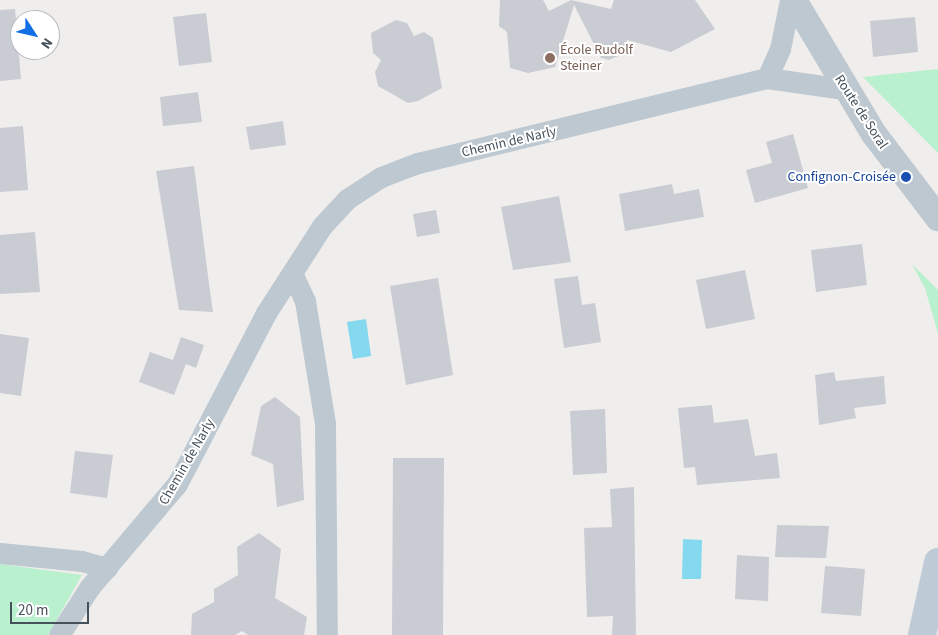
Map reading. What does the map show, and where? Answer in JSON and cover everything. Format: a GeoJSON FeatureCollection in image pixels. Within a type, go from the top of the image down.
{"type":"FeatureCollection","features":[{"type":"Feature","properties":{"kind":"main road"},"geometry":{"type":"LineString","coordinates":[[922,635],[938,562]]}},
{"type":"Feature","properties":{"kind":"street"},"geometry":{"type":"LineString","coordinates":[[767,78],[786,26],[790,0]]}},
{"type":"Feature","properties":{"kind":"street","name":"Route de Soral"},"geometry":{"type":"LineString","coordinates":[[794,0],[844,89],[936,213]]}},
{"type":"Feature","properties":{"kind":"street","name":"Chemin de Narly"},"geometry":{"type":"LineString","coordinates":[[59,635],[107,568],[177,484],[242,355],[292,273],[333,212],[361,189],[400,168],[767,78],[844,89]]}},
{"type":"Feature","properties":{"kind":"street"},"geometry":{"type":"LineString","coordinates":[[292,273],[305,301],[316,354],[325,423],[327,635]]}},
{"type":"Feature","properties":{"kind":"street"},"geometry":{"type":"LineString","coordinates":[[0,553],[82,561],[107,568]]}},
{"type":"Feature","properties":{"kind":"green space"},"geometry":{"type":"Polygon","coordinates":[[[938,69],[938,153],[863,77],[938,69]]]}},
{"type":"Feature","properties":{"kind":"green space"},"geometry":{"type":"Polygon","coordinates":[[[912,264],[938,290],[938,334],[925,288],[912,264]]]}},
{"type":"Feature","properties":{"kind":"green space"},"geometry":{"type":"Polygon","coordinates":[[[0,564],[82,575],[48,635],[0,635],[0,564]]]}},
{"type":"Feature","properties":{"kind":"water"},"geometry":{"type":"Polygon","coordinates":[[[366,319],[371,356],[353,359],[347,322],[366,319]]]}},
{"type":"Feature","properties":{"kind":"water"},"geometry":{"type":"Polygon","coordinates":[[[683,539],[702,540],[701,579],[682,579],[683,539]]]}},
{"type":"Feature","properties":{"kind":"building"},"geometry":{"type":"Polygon","coordinates":[[[500,0],[543,0],[549,11],[571,0],[611,9],[614,0],[695,0],[715,29],[671,52],[627,40],[623,54],[609,60],[601,58],[574,5],[555,67],[528,73],[510,68],[507,32],[499,26],[500,0]]]}},
{"type":"Feature","properties":{"kind":"building"},"geometry":{"type":"Polygon","coordinates":[[[15,9],[10,10],[10,60],[19,60],[21,79],[0,81],[0,10],[15,9]]]}},
{"type":"Feature","properties":{"kind":"building"},"geometry":{"type":"Polygon","coordinates":[[[206,13],[212,62],[179,66],[173,17],[206,13]]]}},
{"type":"Feature","properties":{"kind":"building"},"geometry":{"type":"Polygon","coordinates":[[[915,17],[918,52],[873,57],[870,21],[915,17]]]}},
{"type":"Feature","properties":{"kind":"building"},"geometry":{"type":"Polygon","coordinates":[[[396,20],[407,23],[414,36],[424,32],[433,38],[442,88],[418,101],[408,103],[378,86],[375,72],[381,60],[373,53],[371,33],[396,20]]]}},
{"type":"Feature","properties":{"kind":"building"},"geometry":{"type":"Polygon","coordinates":[[[198,92],[202,122],[163,126],[160,97],[198,92]]]}},
{"type":"Feature","properties":{"kind":"building"},"geometry":{"type":"Polygon","coordinates":[[[283,121],[286,145],[250,150],[246,127],[283,121]]]}},
{"type":"Feature","properties":{"kind":"building"},"geometry":{"type":"Polygon","coordinates":[[[23,126],[28,190],[0,192],[0,128],[23,126]]]}},
{"type":"Feature","properties":{"kind":"building"},"geometry":{"type":"Polygon","coordinates":[[[793,134],[808,188],[755,203],[746,170],[772,163],[766,142],[793,134]]]}},
{"type":"Feature","properties":{"kind":"building"},"geometry":{"type":"Polygon","coordinates":[[[194,166],[213,312],[179,310],[156,171],[194,166]]]}},
{"type":"Feature","properties":{"kind":"building"},"geometry":{"type":"Polygon","coordinates":[[[672,184],[674,194],[699,189],[704,217],[625,231],[619,194],[672,184]]]}},
{"type":"Feature","properties":{"kind":"building"},"geometry":{"type":"Polygon","coordinates":[[[559,196],[571,262],[513,270],[501,207],[559,196]]]}},
{"type":"Feature","properties":{"kind":"building"},"geometry":{"type":"Polygon","coordinates":[[[436,210],[440,233],[417,237],[413,214],[436,210]]]}},
{"type":"Feature","properties":{"kind":"building"},"geometry":{"type":"Polygon","coordinates":[[[35,232],[40,292],[0,294],[0,235],[35,232]]]}},
{"type":"Feature","properties":{"kind":"building"},"geometry":{"type":"Polygon","coordinates":[[[862,244],[867,285],[816,292],[811,250],[862,244]]]}},
{"type":"Feature","properties":{"kind":"building"},"geometry":{"type":"Polygon","coordinates":[[[745,270],[755,319],[706,329],[696,280],[745,270]]]}},
{"type":"Feature","properties":{"kind":"building"},"geometry":{"type":"Polygon","coordinates":[[[578,276],[582,305],[595,303],[601,342],[564,348],[554,279],[578,276]]]}},
{"type":"Feature","properties":{"kind":"building"},"geometry":{"type":"Polygon","coordinates":[[[438,278],[453,375],[406,385],[390,286],[438,278]]]}},
{"type":"Feature","properties":{"kind":"building"},"geometry":{"type":"Polygon","coordinates":[[[0,334],[29,338],[21,396],[0,393],[0,334]]]}},
{"type":"Feature","properties":{"kind":"building"},"geometry":{"type":"Polygon","coordinates":[[[181,337],[204,345],[196,368],[186,364],[174,395],[139,382],[150,352],[173,360],[181,337]]]}},
{"type":"Feature","properties":{"kind":"building"},"geometry":{"type":"Polygon","coordinates":[[[834,372],[836,381],[884,376],[886,404],[854,408],[856,418],[819,425],[815,375],[834,372]]]}},
{"type":"Feature","properties":{"kind":"building"},"geometry":{"type":"Polygon","coordinates":[[[275,397],[300,417],[304,500],[277,507],[273,464],[251,455],[261,406],[275,397]]]}},
{"type":"Feature","properties":{"kind":"building"},"geometry":{"type":"Polygon","coordinates":[[[712,405],[714,423],[748,419],[755,456],[777,453],[780,478],[697,485],[695,467],[684,468],[678,408],[712,405]]]}},
{"type":"Feature","properties":{"kind":"building"},"geometry":{"type":"Polygon","coordinates":[[[605,409],[607,473],[573,475],[570,411],[605,409]]]}},
{"type":"Feature","properties":{"kind":"building"},"geometry":{"type":"Polygon","coordinates":[[[75,451],[113,455],[107,498],[70,493],[75,451]]]}},
{"type":"Feature","properties":{"kind":"building"},"geometry":{"type":"Polygon","coordinates":[[[393,458],[444,458],[443,635],[392,635],[393,458]]]}},
{"type":"Feature","properties":{"kind":"building"},"geometry":{"type":"Polygon","coordinates":[[[634,487],[636,635],[612,635],[613,616],[587,617],[584,528],[612,527],[610,489],[634,487]]]}},
{"type":"Feature","properties":{"kind":"building"},"geometry":{"type":"Polygon","coordinates":[[[777,525],[829,526],[826,558],[775,557],[777,525]]]}},
{"type":"Feature","properties":{"kind":"building"},"geometry":{"type":"Polygon","coordinates":[[[259,533],[281,549],[275,598],[307,617],[304,635],[248,635],[242,631],[235,635],[191,635],[192,614],[214,602],[214,589],[238,575],[237,547],[259,533]]]}},
{"type":"Feature","properties":{"kind":"building"},"geometry":{"type":"Polygon","coordinates":[[[737,555],[769,557],[768,601],[735,599],[737,555]]]}},
{"type":"Feature","properties":{"kind":"building"},"geometry":{"type":"Polygon","coordinates":[[[825,566],[865,569],[861,616],[821,613],[825,566]]]}},
{"type":"Feature","properties":{"kind":"place","name":"École Rudolf Steiner"},"geometry":{"type":"Point","coordinates":[550,58]}},
{"type":"Feature","properties":{"kind":"place","name":"Confignon-Croisée"},"geometry":{"type":"Point","coordinates":[906,177]}}]}
